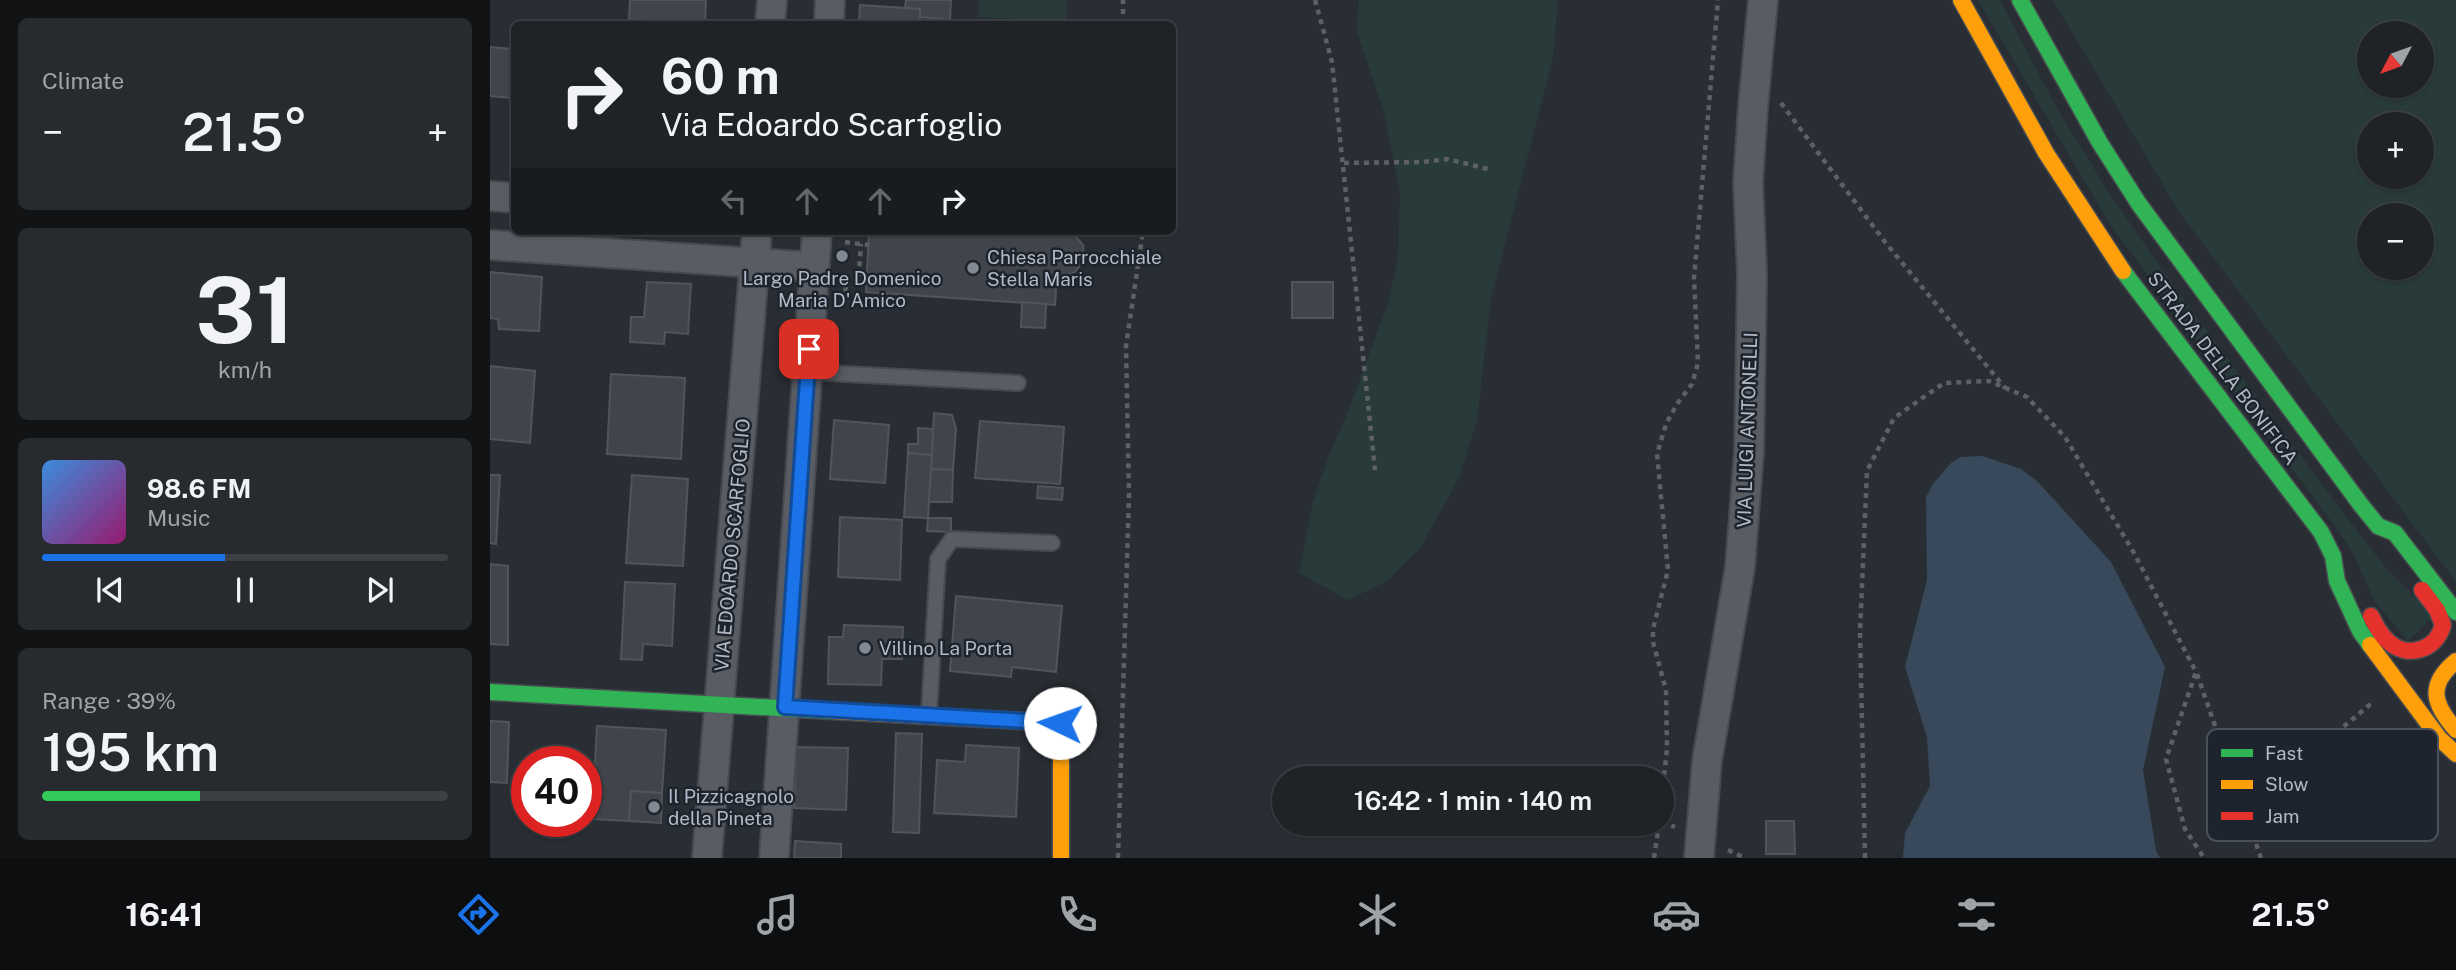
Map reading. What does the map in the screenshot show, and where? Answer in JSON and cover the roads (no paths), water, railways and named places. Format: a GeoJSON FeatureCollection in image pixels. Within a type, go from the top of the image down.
{"type":"FeatureCollection","features":[{"type":"Feature","properties":{"kind":"main road","name":"STRADA DELLA BONIFICA"},"geometry":{"type":"LineString","coordinates":[[1961,0],[2046,153],[2114,259],[2321,532],[2333,556],[2337,581],[2360,631],[2432,729]]}},
{"type":"Feature","properties":{"kind":"main road","name":"STRADA DELLA BONIFICA"},"geometry":{"type":"LineString","coordinates":[[2020,0],[2088,123],[2139,204],[2254,363],[2378,526],[2395,533],[2456,612]]}},
{"type":"Feature","properties":{"kind":"main road"},"geometry":{"type":"LineString","coordinates":[[2333,556],[2350,573],[2384,638],[2401,650],[2410,651],[2433,643],[2441,634],[2441,617],[2384,544],[2378,526]]}},
{"type":"Feature","properties":{"kind":"main road"},"geometry":{"type":"LineString","coordinates":[[2456,661],[2440,676],[2435,697],[2438,708],[2456,730]]}},
{"type":"Feature","properties":{"kind":"main road"},"geometry":{"type":"LineString","coordinates":[[490,692],[1060,723],[1061,858]]}},
{"type":"Feature","properties":{"kind":"main road","name":"STRADA DELLA BONIFICA"},"geometry":{"type":"LineString","coordinates":[[2438,737],[2456,754]]}},
{"type":"Feature","properties":{"kind":"street"},"geometry":{"type":"LineString","coordinates":[[770,21],[772,0]]}},
{"type":"Feature","properties":{"kind":"street"},"geometry":{"type":"LineString","coordinates":[[829,21],[830,0]]}},
{"type":"Feature","properties":{"kind":"street","name":"VIA LUIGI ANTONELLI"},"geometry":{"type":"LineString","coordinates":[[1699,858],[1707,761],[1741,568],[1749,452],[1752,274],[1748,183],[1763,0]]}},
{"type":"Feature","properties":{"kind":"street"},"geometry":{"type":"LineString","coordinates":[[490,195],[511,198]]}},
{"type":"Feature","properties":{"kind":"street","name":"VIA EDOARDO SCARFOGLIO"},"geometry":{"type":"LineString","coordinates":[[706,858],[757,235]]}},
{"type":"Feature","properties":{"kind":"street"},"geometry":{"type":"LineString","coordinates":[[774,858],[817,235]]}},
{"type":"Feature","properties":{"kind":"street"},"geometry":{"type":"LineString","coordinates":[[490,244],[815,267]]}},
{"type":"Feature","properties":{"kind":"lane"},"geometry":{"type":"LineString","coordinates":[[807,372],[1017,383]]}},
{"type":"Feature","properties":{"kind":"lane"},"geometry":{"type":"LineString","coordinates":[[929,715],[938,559],[952,539],[1052,543]]}},
{"type":"Feature","properties":{"kind":"water"},"geometry":{"type":"Polygon","coordinates":[[[1982,456],[2021,469],[2037,481],[2111,562],[2165,667],[2143,770],[2156,851],[2160,858],[1903,858],[1905,833],[1930,786],[1927,737],[1905,667],[1927,580],[1926,497],[1951,463],[1961,457],[1982,456]]]}},
{"type":"Feature","properties":{"kind":"place","name":"Largo Padre Domenico Maria D'Amico"},"geometry":{"type":"Point","coordinates":[842,256]}},
{"type":"Feature","properties":{"kind":"place","name":"Chiesa Parrocchiale Stella Maris"},"geometry":{"type":"Point","coordinates":[973,268]}},
{"type":"Feature","properties":{"kind":"place","name":"Villino La Porta"},"geometry":{"type":"Point","coordinates":[865,648]}},
{"type":"Feature","properties":{"kind":"place","name":"Il Pizzicagnolo della Pineta"},"geometry":{"type":"Point","coordinates":[654,807]}}]}
